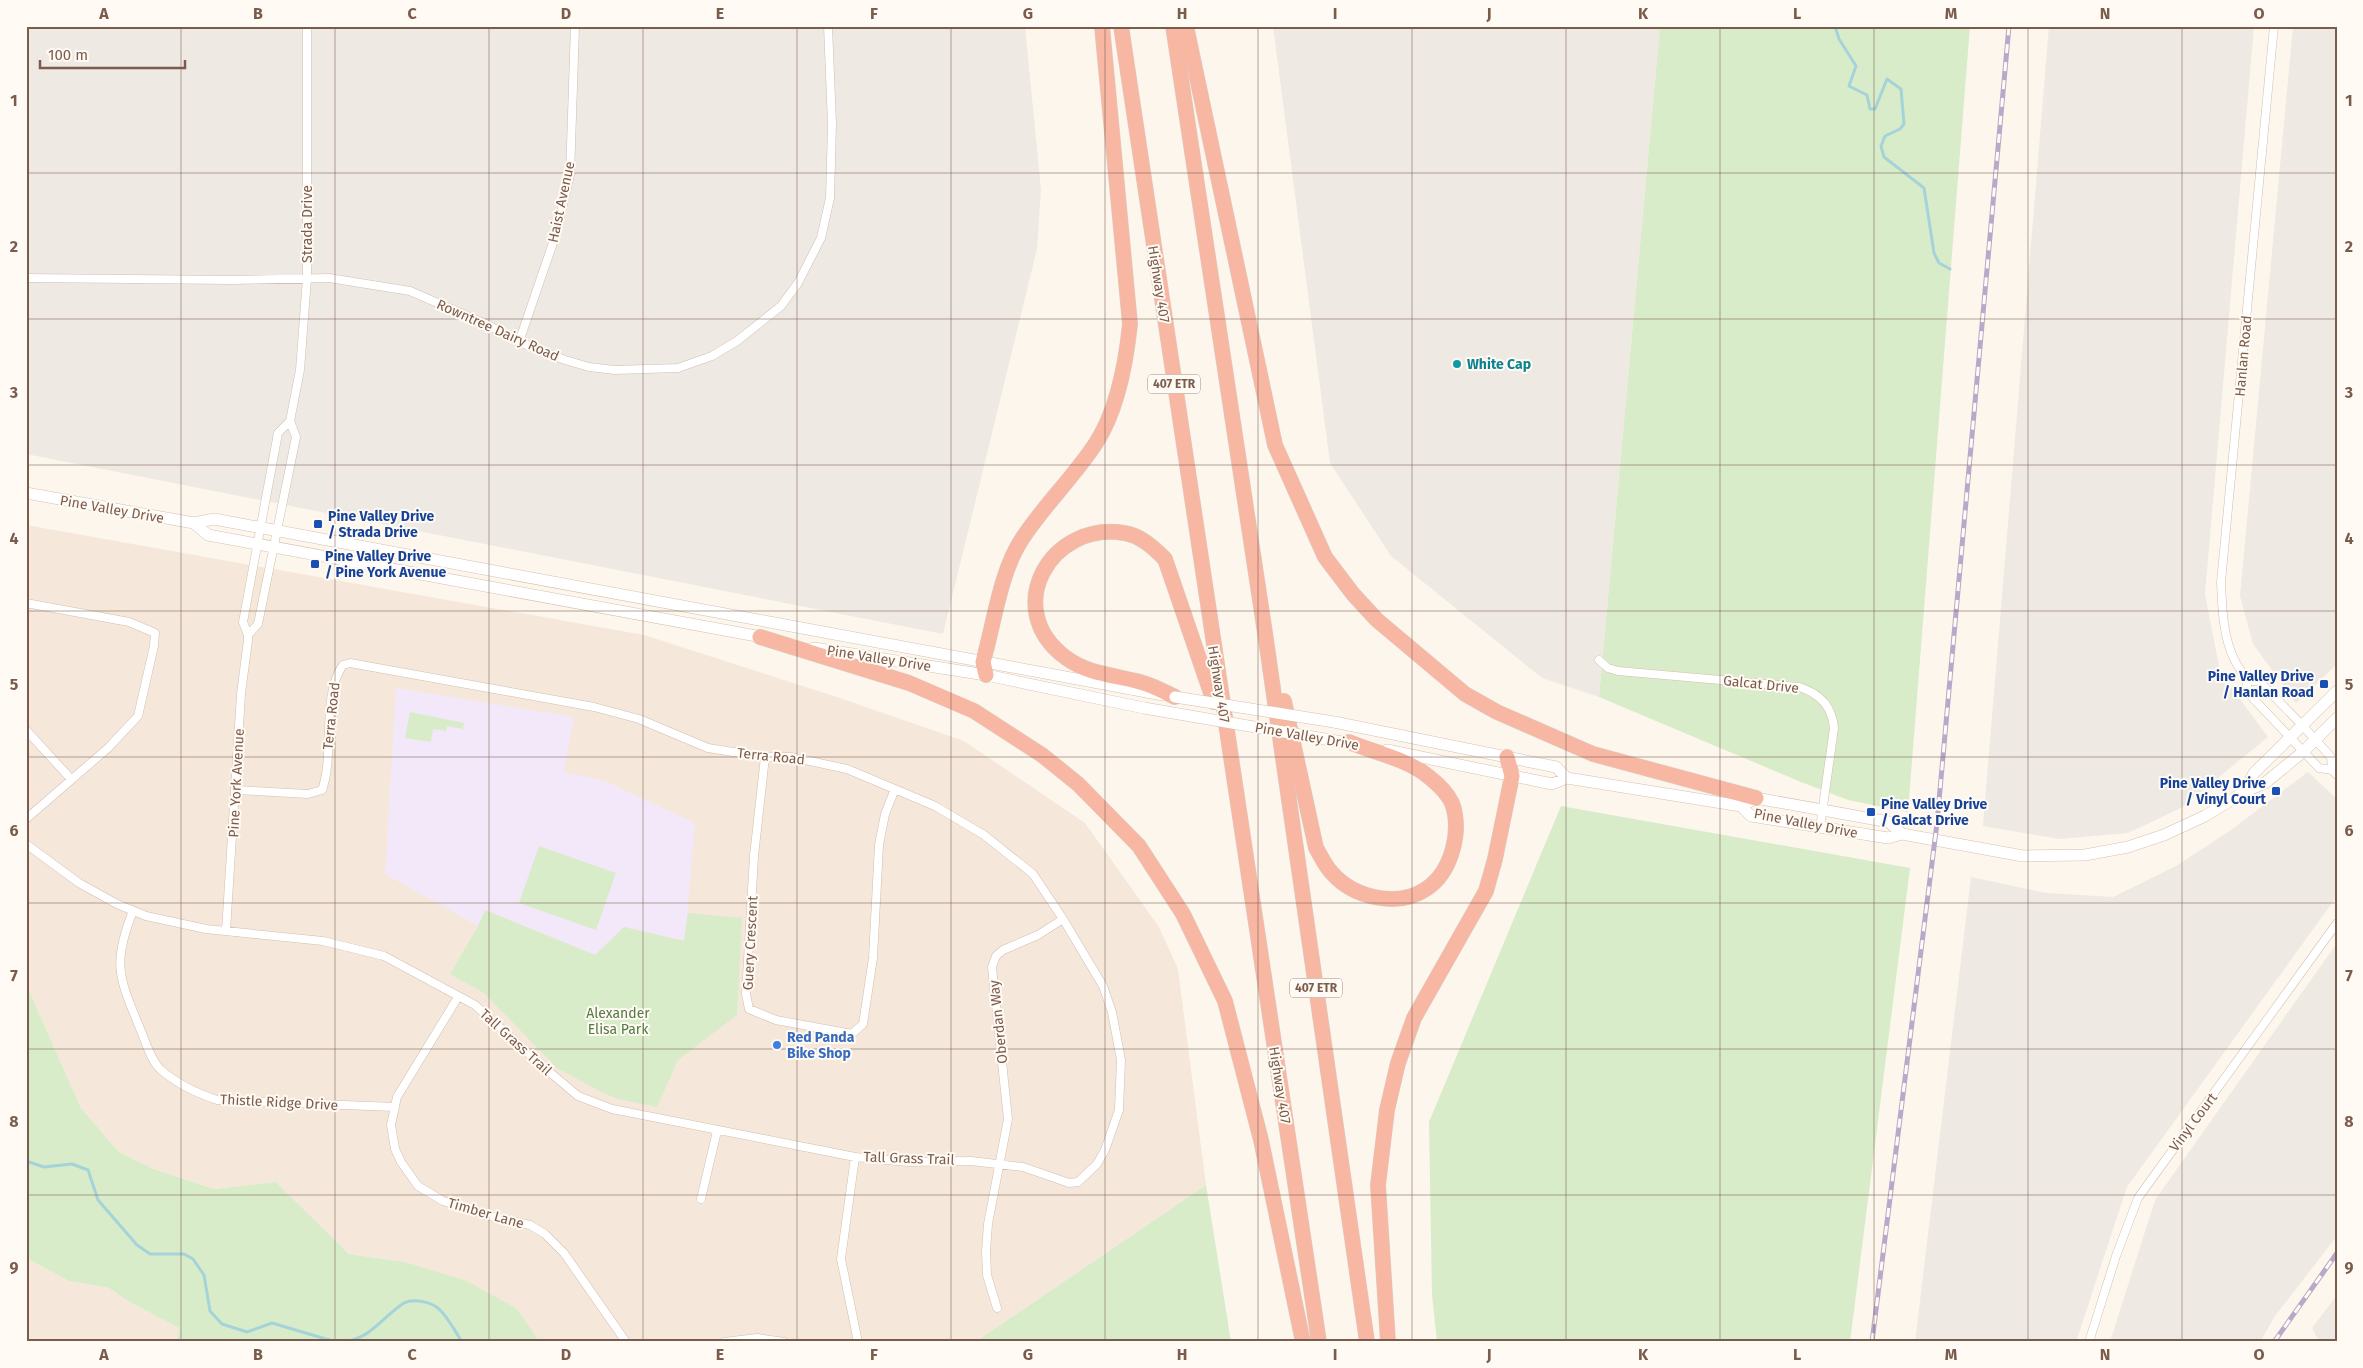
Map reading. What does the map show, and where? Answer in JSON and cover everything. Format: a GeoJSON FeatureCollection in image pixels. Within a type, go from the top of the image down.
{"type":"FeatureCollection","features":[{"type":"Feature","properties":{"kind":"highway"},"geometry":{"type":"LineString","coordinates":[[985,668],[1008,570],[1021,540],[1096,442],[1111,410],[1127,360],[1130,324],[1102,26]]}},
{"type":"Feature","properties":{"kind":"highway","name":"Highway 407"},"geometry":{"type":"LineString","coordinates":[[1121,26],[1319,1342]]}},
{"type":"Feature","properties":{"kind":"highway","name":"407 ETR"},"geometry":{"type":"LineString","coordinates":[[1174,26],[1265,633],[1367,1342]]}},
{"type":"Feature","properties":{"kind":"highway"},"geometry":{"type":"LineString","coordinates":[[1186,26],[1274,445],[1325,556],[1353,594],[1377,620],[1465,694],[1497,712],[1593,754],[1756,798]]}},
{"type":"Feature","properties":{"kind":"highway"},"geometry":{"type":"LineString","coordinates":[[1174,697],[1081,667],[1052,646],[1041,630],[1035,610],[1036,592],[1040,574],[1054,556],[1068,543],[1086,535],[1125,533],[1151,546],[1165,559],[1228,742]]}},
{"type":"Feature","properties":{"kind":"highway"},"geometry":{"type":"LineString","coordinates":[[1265,633],[1289,718],[1316,848],[1326,866],[1344,884],[1374,898],[1400,899],[1425,890],[1441,873],[1452,852],[1456,822],[1451,802],[1445,792],[1432,780],[1413,767],[1349,742]]}},
{"type":"Feature","properties":{"kind":"highway"},"geometry":{"type":"LineString","coordinates":[[760,637],[909,683],[974,711],[1034,750],[1078,784],[1139,846],[1183,914],[1225,1001],[1255,1114],[1303,1342]]}},
{"type":"Feature","properties":{"kind":"highway"},"geometry":{"type":"LineString","coordinates":[[1388,1342],[1378,1186],[1387,1110],[1398,1063],[1414,1018],[1486,891],[1496,859],[1512,776],[1506,757]]}},
{"type":"Feature","properties":{"kind":"main road","name":"Pine Valley Drive"},"geometry":{"type":"LineString","coordinates":[[27,494],[194,523],[214,519],[260,527],[985,668],[1144,708],[1349,742],[1552,784],[1567,778],[1741,806],[1751,816],[1820,828],[1888,838],[1902,834],[2023,856],[2085,855],[2128,846],[2164,835],[2205,816],[2244,792],[2265,783],[2304,751],[2337,718]]}},
{"type":"Feature","properties":{"kind":"main road","name":"Pine Valley Drive"},"geometry":{"type":"LineString","coordinates":[[194,523],[208,535],[840,652],[1149,689]]}},
{"type":"Feature","properties":{"kind":"main road","name":"Pine Valley Drive"},"geometry":{"type":"LineString","coordinates":[[2244,792],[2254,773],[2337,691]]}},
{"type":"Feature","properties":{"kind":"main road","name":"Pine Valley Drive"},"geometry":{"type":"LineString","coordinates":[[1174,697],[1334,722],[1556,767],[1567,778]]}},
{"type":"Feature","properties":{"kind":"main road","name":"Pine Valley Drive"},"geometry":{"type":"LineString","coordinates":[[1741,806],[1756,798],[1889,822],[1902,834]]}},
{"type":"Feature","properties":{"kind":"street","name":"Strada Drive"},"geometry":{"type":"LineString","coordinates":[[274,548],[296,437],[290,421],[300,370],[307,278],[307,26]]}},
{"type":"Feature","properties":{"kind":"street","name":"Haist Avenue"},"geometry":{"type":"LineString","coordinates":[[518,342],[556,234],[570,175],[575,26]]}},
{"type":"Feature","properties":{"kind":"street","name":"Rowntree Dairy Road"},"geometry":{"type":"LineString","coordinates":[[26,278],[232,280],[329,278],[410,291],[488,325],[518,342],[589,367],[615,370],[678,368],[712,356],[729,346],[781,306],[798,283],[821,238],[830,198],[832,124],[828,26]]}},
{"type":"Feature","properties":{"kind":"street","name":"Hanlan Road"},"geometry":{"type":"LineString","coordinates":[[2274,26],[2221,582],[2228,641],[2235,661],[2247,680],[2248,693],[2292,736]]}},
{"type":"Feature","properties":{"kind":"street","name":"Strada Drive"},"geometry":{"type":"LineString","coordinates":[[260,527],[278,433],[290,421]]}},
{"type":"Feature","properties":{"kind":"street","name":"Pine York Avenue"},"geometry":{"type":"LineString","coordinates":[[226,931],[241,694],[248,635],[242,622],[260,527]]}},
{"type":"Feature","properties":{"kind":"street","name":"Pine York Avenue"},"geometry":{"type":"LineString","coordinates":[[248,635],[258,624],[274,548]]}},
{"type":"Feature","properties":{"kind":"street"},"geometry":{"type":"LineString","coordinates":[[26,603],[129,622],[155,633],[154,646],[138,716],[108,748],[26,819]]}},
{"type":"Feature","properties":{"kind":"street","name":"Galcat Drive"},"geometry":{"type":"LineString","coordinates":[[1599,660],[1608,668],[1618,671],[1799,687],[1814,692],[1827,705],[1832,715],[1834,728],[1820,828]]}},
{"type":"Feature","properties":{"kind":"street","name":"Terra Road"},"geometry":{"type":"LineString","coordinates":[[236,790],[308,794],[322,790],[326,773],[334,679],[343,665],[350,663],[594,707],[639,719],[708,748],[765,757],[791,756],[847,769],[935,806],[996,844],[1033,874],[1103,986],[1112,1012],[1121,1060],[1119,1110],[1106,1150],[1097,1164],[1078,1182],[1069,1183],[1023,1167],[1000,1164]]}},
{"type":"Feature","properties":{"kind":"street"},"geometry":{"type":"LineString","coordinates":[[2247,680],[2260,682],[2302,725],[2331,757],[2334,773],[2319,768],[2292,736]]}},
{"type":"Feature","properties":{"kind":"street"},"geometry":{"type":"LineString","coordinates":[[26,730],[70,780]]}},
{"type":"Feature","properties":{"kind":"street","name":"Guery Crescent"},"geometry":{"type":"LineString","coordinates":[[765,757],[754,856],[746,994],[750,1009],[776,1020],[852,1034],[863,1024],[873,958],[879,845],[885,814],[895,789]]}},
{"type":"Feature","properties":{"kind":"street","name":"Tall Grass Trail"},"geometry":{"type":"LineString","coordinates":[[26,844],[64,873],[103,897],[158,919],[206,929],[324,941],[364,949],[400,964],[488,1015],[526,1052],[578,1096],[626,1113],[855,1157],[908,1162],[956,1160],[1000,1164]]}},
{"type":"Feature","properties":{"kind":"street","name":"Thistle Ridge Drive"},"geometry":{"type":"LineString","coordinates":[[133,910],[120,946],[121,976],[148,1048],[158,1067],[174,1080],[195,1093],[217,1100],[395,1107]]}},
{"type":"Feature","properties":{"kind":"street","name":"Oberdan Way"},"geometry":{"type":"LineString","coordinates":[[997,1308],[987,1275],[986,1251],[988,1224],[1008,1118],[992,967],[996,956],[1003,950],[1038,935],[1063,920]]}},
{"type":"Feature","properties":{"kind":"street","name":"Vinyl Court"},"geometry":{"type":"LineString","coordinates":[[2089,1342],[2116,1256],[2138,1198],[2337,923]]}},
{"type":"Feature","properties":{"kind":"street","name":"Timber Lane"},"geometry":{"type":"LineString","coordinates":[[458,997],[404,1085],[395,1107],[391,1125],[395,1149],[406,1172],[418,1186],[443,1201],[485,1215],[530,1225],[545,1234],[564,1253],[626,1342]]}},
{"type":"Feature","properties":{"kind":"street"},"geometry":{"type":"LineString","coordinates":[[700,1199],[717,1131]]}},
{"type":"Feature","properties":{"kind":"street"},"geometry":{"type":"LineString","coordinates":[[855,1157],[842,1259],[858,1342]]}},
{"type":"Feature","properties":{"kind":"street"},"geometry":{"type":"LineString","coordinates":[[724,1342],[756,1338],[784,1342]]}},
{"type":"Feature","properties":{"kind":"shaded area"},"geometry":{"type":"Polygon","coordinates":[[[26,26],[1025,26],[1041,190],[1037,249],[943,634],[26,454],[26,26]]]}},
{"type":"Feature","properties":{"kind":"shaded area"},"geometry":{"type":"Polygon","coordinates":[[[1273,26],[1660,26],[1599,697],[1542,678],[1391,556],[1330,463],[1273,26]]]}},
{"type":"Feature","properties":{"kind":"shaded area"},"geometry":{"type":"Polygon","coordinates":[[[2049,26],[2254,26],[2205,594],[2220,672],[2268,737],[2181,808],[2128,833],[2059,839],[1983,826],[2049,26]]]}},
{"type":"Feature","properties":{"kind":"shaded area"},"geometry":{"type":"Polygon","coordinates":[[[2293,26],[2337,26],[2337,664],[2296,703],[2253,644],[2240,596],[2293,26]]]}},
{"type":"Feature","properties":{"kind":"shaded area"},"geometry":{"type":"Polygon","coordinates":[[[26,525],[644,635],[837,697],[964,741],[1085,823],[1159,927],[1178,969],[1206,1185],[975,1342],[540,1342],[517,1309],[405,1262],[349,1254],[276,1182],[214,1189],[154,1169],[119,1152],[81,1108],[26,984],[26,525]]]}},
{"type":"Feature","properties":{"kind":"shaded area"},"geometry":{"type":"Polygon","coordinates":[[[396,688],[574,717],[564,772],[605,781],[695,823],[685,941],[624,927],[595,955],[486,910],[478,926],[385,874],[396,688]]]}},
{"type":"Feature","properties":{"kind":"shaded area"},"geometry":{"type":"Polygon","coordinates":[[[2308,772],[2337,799],[2337,896],[2127,1187],[2076,1342],[1915,1342],[1971,877],[2046,893],[2113,897],[2176,866],[2231,830],[2308,772]]]}},
{"type":"Feature","properties":{"kind":"shaded area"},"geometry":{"type":"Polygon","coordinates":[[[2337,943],[2337,1236],[2275,1316],[2260,1342],[2110,1342],[2155,1200],[2337,943]]]}},
{"type":"Feature","properties":{"kind":"shaded area"},"geometry":{"type":"Polygon","coordinates":[[[26,1258],[69,1281],[109,1288],[126,1300],[179,1328],[177,1342],[26,1342],[26,1258]]]}},
{"type":"Feature","properties":{"kind":"shaded area"},"geometry":{"type":"Polygon","coordinates":[[[2337,1295],[2337,1342],[2319,1342],[2312,1328],[2337,1295]]]}},
{"type":"Feature","properties":{"kind":"green space"},"geometry":{"type":"Polygon","coordinates":[[[1660,26],[1970,26],[1908,812],[1848,800],[1599,697],[1660,26]]]}},
{"type":"Feature","properties":{"kind":"green space"},"geometry":{"type":"Polygon","coordinates":[[[410,712],[464,723],[463,729],[447,726],[446,731],[433,729],[431,742],[405,738],[410,712]]]}},
{"type":"Feature","properties":{"kind":"green space"},"geometry":{"type":"Polygon","coordinates":[[[1561,806],[1910,868],[1850,1342],[1437,1342],[1432,1295],[1429,1122],[1561,806]]]}},
{"type":"Feature","properties":{"kind":"green space"},"geometry":{"type":"Polygon","coordinates":[[[539,846],[616,873],[596,930],[519,903],[539,846]]]}},
{"type":"Feature","properties":{"kind":"green space","name":"Alexander Elisa Park"},"geometry":{"type":"Polygon","coordinates":[[[485,910],[595,955],[624,927],[684,941],[688,913],[742,918],[737,1015],[678,1060],[657,1107],[618,1099],[601,1092],[557,1068],[484,993],[450,974],[478,926],[485,910]]]}},
{"type":"Feature","properties":{"kind":"green space"},"geometry":{"type":"Polygon","coordinates":[[[26,984],[81,1108],[119,1152],[154,1169],[214,1189],[276,1182],[349,1254],[405,1262],[467,1281],[517,1309],[540,1342],[177,1342],[179,1328],[126,1300],[109,1288],[69,1281],[26,1258],[26,984]]]}},
{"type":"Feature","properties":{"kind":"green space"},"geometry":{"type":"Polygon","coordinates":[[[1206,1185],[1231,1342],[975,1342],[1206,1185]]]}},
{"type":"Feature","properties":{"kind":"waterway"},"geometry":{"type":"LineString","coordinates":[[1835,26],[1839,39],[1856,66],[1849,86],[1867,95],[1870,109],[1875,109],[1887,79],[1901,89],[1904,124],[1900,129],[1885,136],[1881,146],[1884,157],[1924,188],[1934,253],[1939,263],[1950,269]]}},
{"type":"Feature","properties":{"kind":"waterway"},"geometry":{"type":"LineString","coordinates":[[26,1161],[44,1167],[72,1164],[88,1170],[98,1200],[137,1245],[150,1254],[184,1254],[193,1259],[204,1275],[210,1311],[222,1324],[247,1332],[272,1323],[336,1342]]}},
{"type":"Feature","properties":{"kind":"waterway"},"geometry":{"type":"LineString","coordinates":[[343,1342],[361,1337],[404,1303],[412,1301],[428,1303],[437,1307],[446,1317],[462,1342]]}},
{"type":"Feature","properties":{"kind":"railway"},"geometry":{"type":"LineString","coordinates":[[1872,1342],[1937,823],[2009,26]]}},
{"type":"Feature","properties":{"kind":"railway"},"geometry":{"type":"LineString","coordinates":[[2274,1342],[2337,1253]]}},
{"type":"Feature","properties":{"kind":"place","name":"White Cap"},"geometry":{"type":"Point","coordinates":[1457,364]}},
{"type":"Feature","properties":{"kind":"place","name":"Pine Valley Drive / Strada Drive"},"geometry":{"type":"Point","coordinates":[318,524]}},
{"type":"Feature","properties":{"kind":"place","name":"Pine Valley Drive / Pine York Avenue"},"geometry":{"type":"Point","coordinates":[315,564]}},
{"type":"Feature","properties":{"kind":"place","name":"Pine Valley Drive / Hanlan Road"},"geometry":{"type":"Point","coordinates":[2324,684]}},
{"type":"Feature","properties":{"kind":"place","name":"Pine Valley Drive / Vinyl Court"},"geometry":{"type":"Point","coordinates":[2276,791]}},
{"type":"Feature","properties":{"kind":"place","name":"Pine Valley Drive / Galcat Drive"},"geometry":{"type":"Point","coordinates":[1871,812]}},
{"type":"Feature","properties":{"kind":"place","name":"Red Panda Bike Shop"},"geometry":{"type":"Point","coordinates":[777,1045]}}]}
